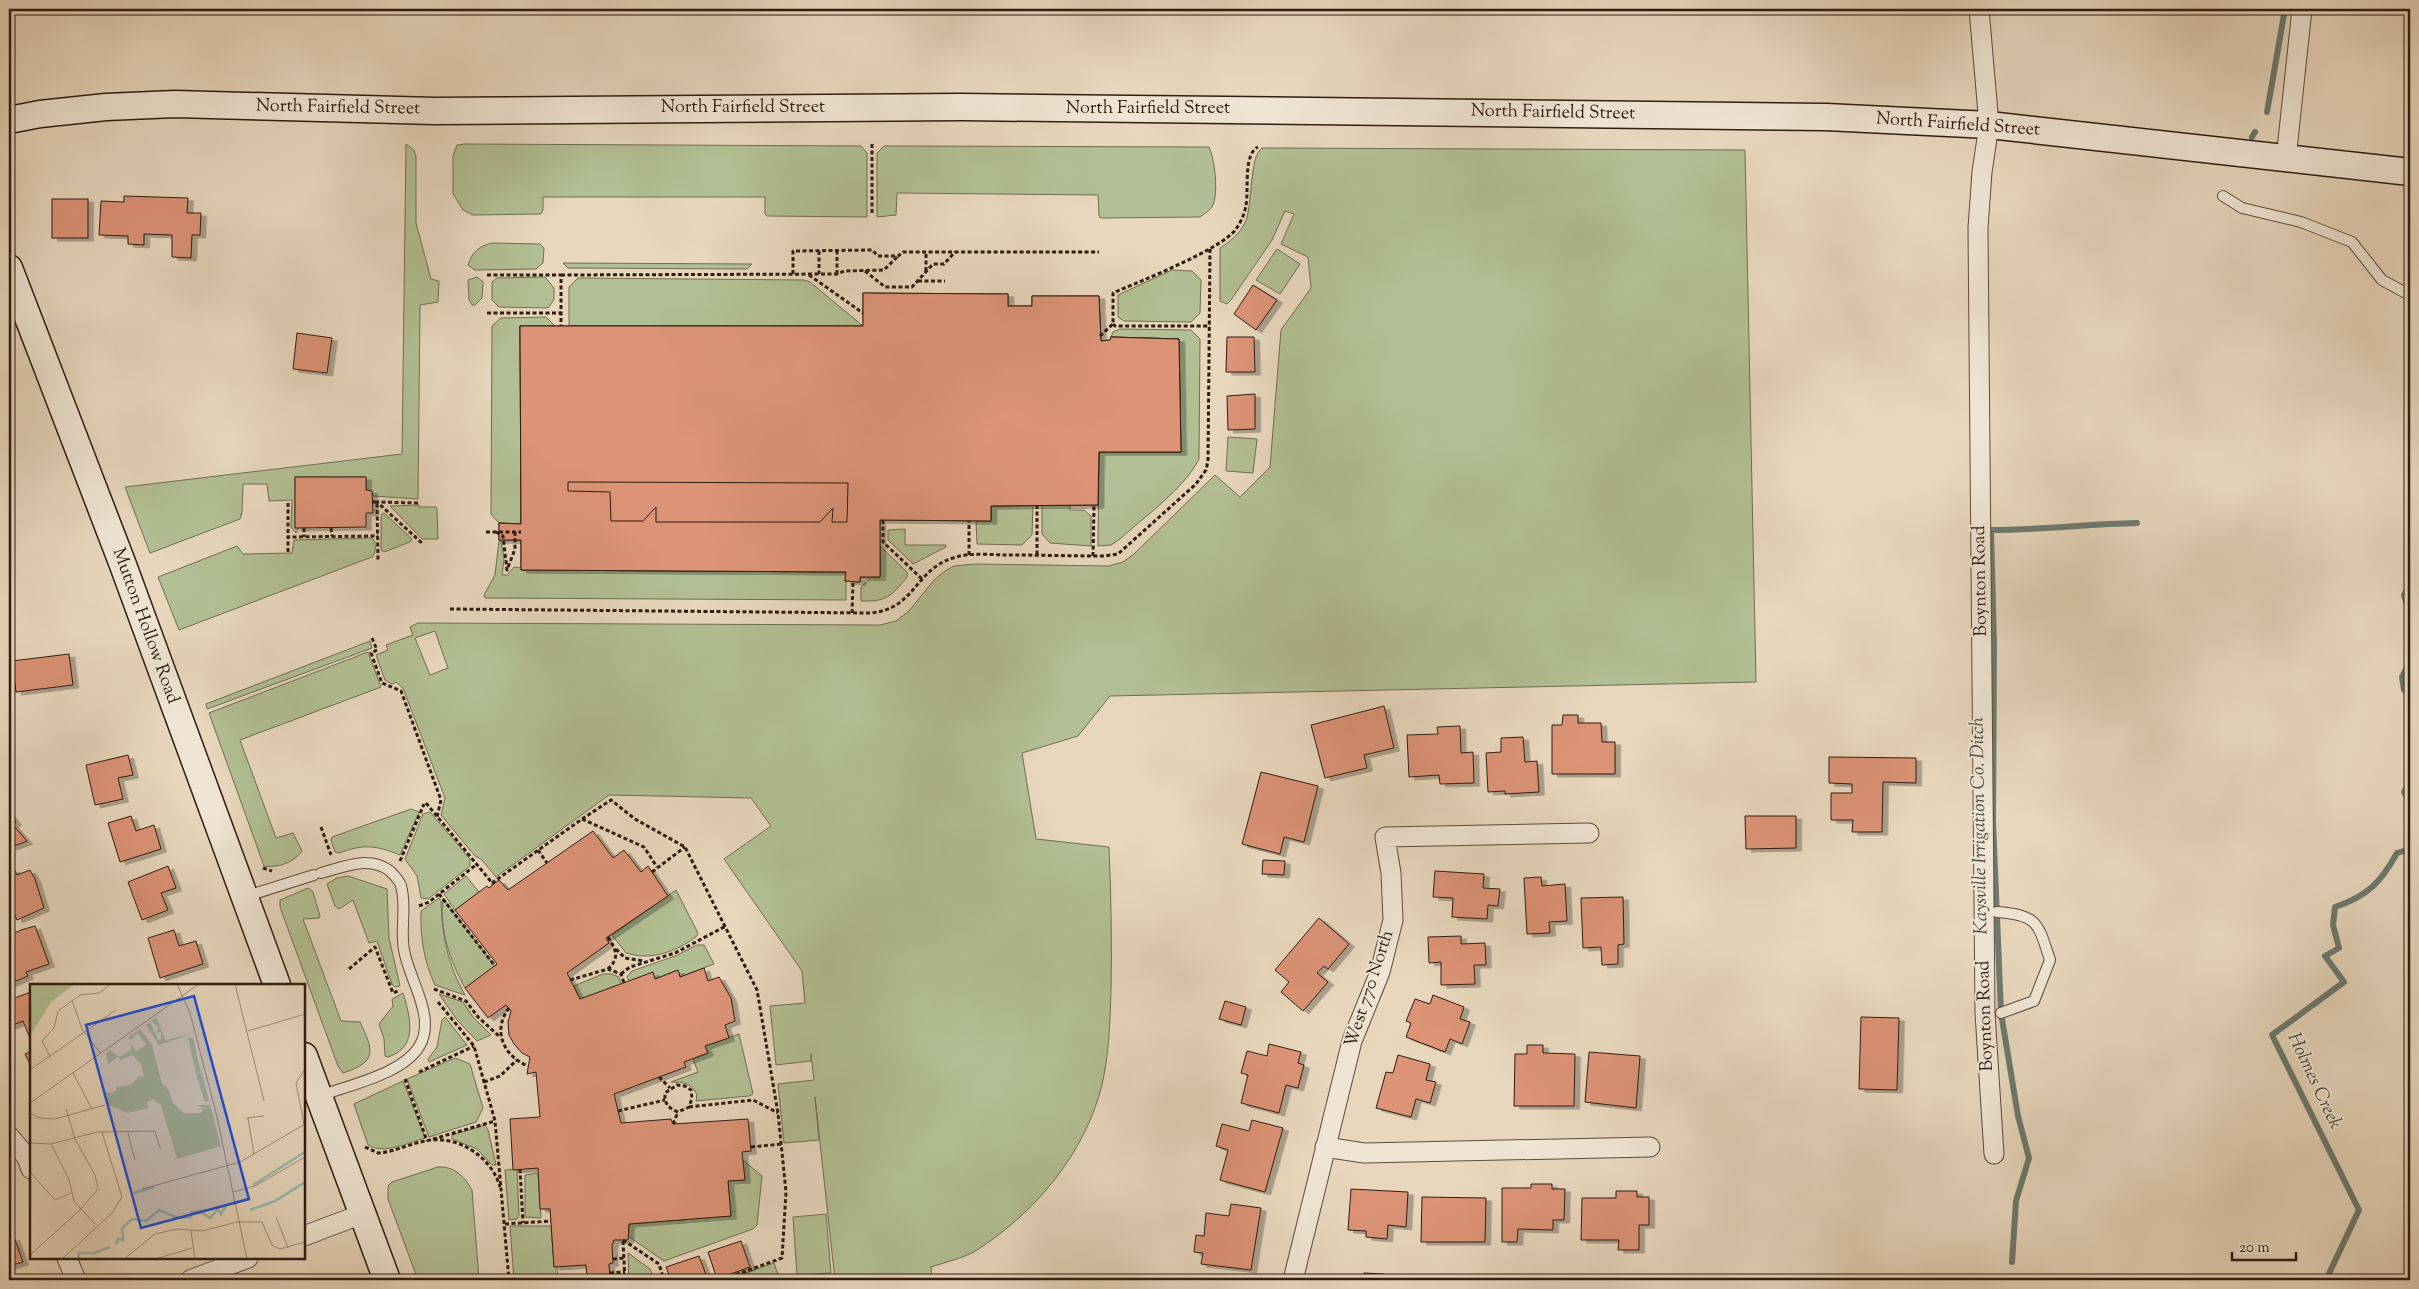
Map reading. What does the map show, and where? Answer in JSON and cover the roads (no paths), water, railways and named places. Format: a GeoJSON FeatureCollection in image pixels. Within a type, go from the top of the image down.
{"type":"FeatureCollection","features":[{"type":"Feature","properties":{"kind":"street","name":"Boynton Road"},"geometry":{"type":"LineString","coordinates":[[1979,9],[1989,125],[1982,172],[1978,228],[1985,1013],[1994,1154]]}},
{"type":"Feature","properties":{"kind":"street"},"geometry":{"type":"LineString","coordinates":[[2286,159],[2302,9]]}},
{"type":"Feature","properties":{"kind":"street","name":"North Fairfield Street"},"geometry":{"type":"LineString","coordinates":[[9,120],[40,114],[106,107],[175,104],[435,110],[962,107],[1826,116],[1989,125],[2410,172]]}},
{"type":"Feature","properties":{"kind":"street","name":"Mutton Hollow Road"},"geometry":{"type":"LineString","coordinates":[[9,268],[123,565],[276,984]]}},
{"type":"Feature","properties":{"kind":"street","name":"West 770 North"},"geometry":{"type":"LineString","coordinates":[[1293,1280],[1352,1041],[1380,972],[1393,920],[1391,873],[1384,837],[1589,833]]}},
{"type":"Feature","properties":{"kind":"street"},"geometry":{"type":"LineString","coordinates":[[305,1059],[386,1280]]}},
{"type":"Feature","properties":{"kind":"street"},"geometry":{"type":"LineString","coordinates":[[9,1136],[26,1156],[30,1166]]}},
{"type":"Feature","properties":{"kind":"street"},"geometry":{"type":"LineString","coordinates":[[1325,1147],[1364,1153],[1650,1147]]}},
{"type":"Feature","properties":{"kind":"street"},"geometry":{"type":"LineString","coordinates":[[305,1236],[362,1214]]}},
{"type":"Feature","properties":{"kind":"street"},"geometry":{"type":"LineString","coordinates":[[67,1259],[76,1280]]}},
{"type":"Feature","properties":{"kind":"street"},"geometry":{"type":"LineString","coordinates":[[190,1280],[245,1259]]}},
{"type":"Feature","properties":{"kind":"lane"},"geometry":{"type":"LineString","coordinates":[[2223,196],[2242,208],[2301,222],[2352,242],[2382,280],[2406,293]]}},
{"type":"Feature","properties":{"kind":"lane"},"geometry":{"type":"LineString","coordinates":[[243,897],[359,862],[377,865],[390,871],[401,884],[404,899],[401,922],[404,951],[424,1014],[425,1031],[419,1046],[404,1063],[385,1073],[319,1096]]}},
{"type":"Feature","properties":{"kind":"lane"},"geometry":{"type":"LineString","coordinates":[[1998,912],[2020,914],[2038,926],[2050,960],[2034,1001],[2001,1013]]}},
{"type":"Feature","properties":{"kind":"waterway","name":"Kaysville Irrigation Co. Ditch"},"geometry":{"type":"LineString","coordinates":[[2267,112],[2285,9]]}},
{"type":"Feature","properties":{"kind":"waterway","name":"Kaysville Irrigation Co. Ditch"},"geometry":{"type":"LineString","coordinates":[[2252,137],[2255,132]]}},
{"type":"Feature","properties":{"kind":"waterway","name":"Kaysville Irrigation Co. Ditch"},"geometry":{"type":"LineString","coordinates":[[2012,1262],[2016,1201],[2029,1158],[2018,1116],[2001,1013],[1993,821],[1994,645],[1991,530],[2137,523]]}},
{"type":"Feature","properties":{"kind":"waterway","name":"Holmes Creek"},"geometry":{"type":"LineString","coordinates":[[2410,584],[2404,595],[2410,615]]}},
{"type":"Feature","properties":{"kind":"waterway","name":"Holmes Creek"},"geometry":{"type":"LineString","coordinates":[[2410,634],[2410,643]]}},
{"type":"Feature","properties":{"kind":"waterway","name":"Holmes Creek"},"geometry":{"type":"LineString","coordinates":[[2410,662],[2402,677],[2404,690],[2410,691]]}},
{"type":"Feature","properties":{"kind":"waterway","name":"Holmes Creek"},"geometry":{"type":"LineString","coordinates":[[2410,783],[2404,792],[2410,801]]}},
{"type":"Feature","properties":{"kind":"waterway","name":"Holmes Creek"},"geometry":{"type":"LineString","coordinates":[[2326,1280],[2359,1210],[2272,1035],[2344,982],[2325,956],[2339,948],[2333,925],[2335,907],[2365,893],[2379,880],[2397,853],[2410,849]]}}]}
